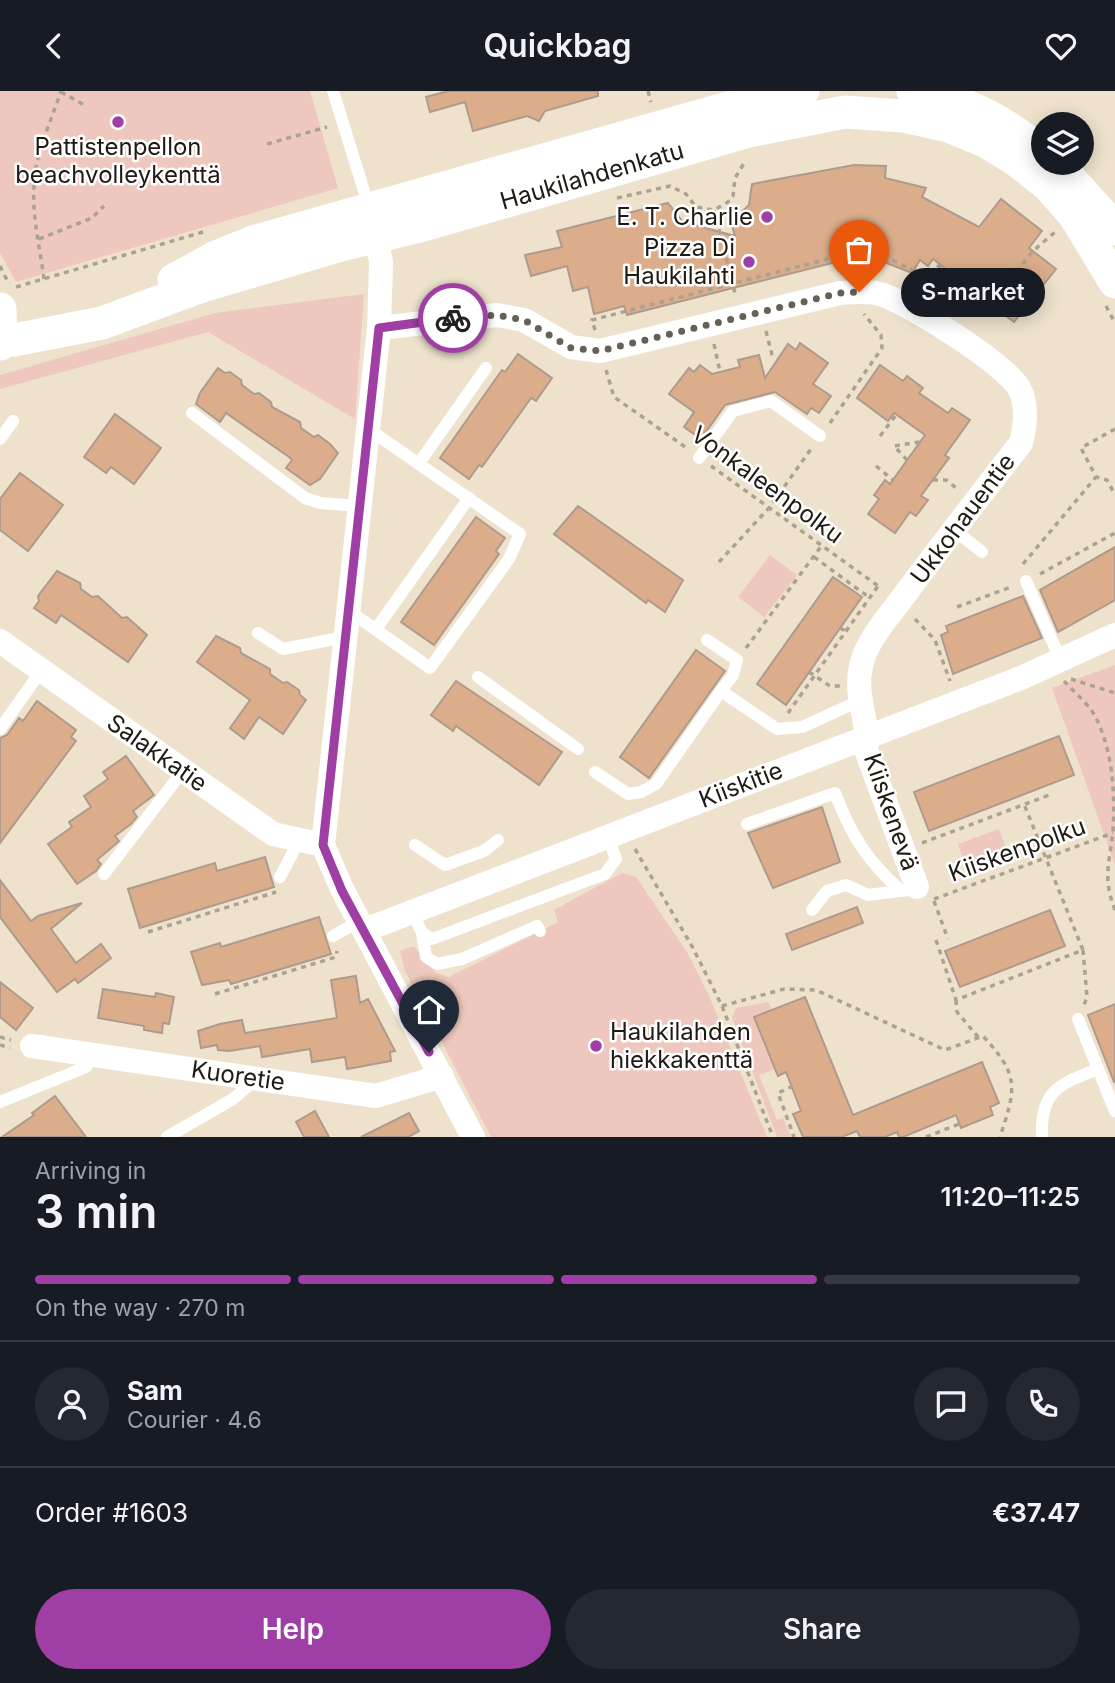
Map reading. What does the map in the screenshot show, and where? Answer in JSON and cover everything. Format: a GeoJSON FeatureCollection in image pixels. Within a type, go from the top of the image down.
{"type":"FeatureCollection","features":[{"type":"Feature","properties":{"kind":"main road","name":"Haukilahdenkatu"},"geometry":{"type":"LineString","coordinates":[[374,221],[416,197],[741,104],[803,91]]}},
{"type":"Feature","properties":{"kind":"main road"},"geometry":{"type":"LineString","coordinates":[[914,91],[963,104],[1004,124],[1031,145]]}},
{"type":"Feature","properties":{"kind":"main road","name":"Haukilahdenkatu"},"geometry":{"type":"LineString","coordinates":[[4,343],[102,323],[374,221],[749,131],[845,112],[903,117],[948,126],[985,141],[1015,159],[1049,186],[1075,216],[1109,291]]}},
{"type":"Feature","properties":{"kind":"main road"},"geometry":{"type":"LineString","coordinates":[[1065,175],[1115,229]]}},
{"type":"Feature","properties":{"kind":"main road"},"geometry":{"type":"LineString","coordinates":[[4,343],[6,299]]}},
{"type":"Feature","properties":{"kind":"street"},"geometry":{"type":"LineString","coordinates":[[374,221],[379,328],[345,637],[311,843],[363,925],[473,1137]]}},
{"type":"Feature","properties":{"kind":"street","name":"Ukkohauentie"},"geometry":{"type":"LineString","coordinates":[[379,328],[497,315],[524,320],[571,348],[600,351],[840,293],[879,293],[908,304],[1007,374],[1020,390],[1027,419],[1021,443],[953,529],[870,644],[851,694],[868,736]]}},
{"type":"Feature","properties":{"kind":"street","name":"Kiiskitie"},"geometry":{"type":"LineString","coordinates":[[363,925],[417,923],[616,834],[1061,661],[1115,635]]}},
{"type":"Feature","properties":{"kind":"street","name":"Salakkatie"},"geometry":{"type":"LineString","coordinates":[[0,641],[182,772],[274,834],[311,843]]}},
{"type":"Feature","properties":{"kind":"street","name":"Kiiskenevä"},"geometry":{"type":"LineString","coordinates":[[868,736],[866,750],[917,893]]}},
{"type":"Feature","properties":{"kind":"street","name":"Kuoretie"},"geometry":{"type":"LineString","coordinates":[[32,1046],[376,1096],[442,1076]]}},
{"type":"Feature","properties":{"kind":"lane"},"geometry":{"type":"LineString","coordinates":[[334,91],[374,221]]}},
{"type":"Feature","properties":{"kind":"lane"},"geometry":{"type":"LineString","coordinates":[[419,463],[486,368]]}},
{"type":"Feature","properties":{"kind":"lane"},"geometry":{"type":"LineString","coordinates":[[699,457],[733,411],[771,401],[820,436]]}},
{"type":"Feature","properties":{"kind":"lane"},"geometry":{"type":"LineString","coordinates":[[191,413],[305,498],[320,503],[359,506]]}},
{"type":"Feature","properties":{"kind":"lane"},"geometry":{"type":"LineString","coordinates":[[0,439],[13,421]]}},
{"type":"Feature","properties":{"kind":"lane"},"geometry":{"type":"LineString","coordinates":[[348,610],[430,668],[509,559],[520,534],[367,428]]}},
{"type":"Feature","properties":{"kind":"lane"},"geometry":{"type":"LineString","coordinates":[[376,629],[469,498]]}},
{"type":"Feature","properties":{"kind":"lane"},"geometry":{"type":"LineString","coordinates":[[953,529],[982,552]]}},
{"type":"Feature","properties":{"kind":"lane"},"geometry":{"type":"LineString","coordinates":[[1026,581],[1061,661]]}},
{"type":"Feature","properties":{"kind":"lane"},"geometry":{"type":"LineString","coordinates":[[258,633],[283,649],[345,637]]}},
{"type":"Feature","properties":{"kind":"lane"},"geometry":{"type":"LineString","coordinates":[[595,772],[628,794],[642,792],[656,784],[733,674],[737,660],[707,640]]}},
{"type":"Feature","properties":{"kind":"lane"},"geometry":{"type":"LineString","coordinates":[[0,729],[41,671]]}},
{"type":"Feature","properties":{"kind":"lane"},"geometry":{"type":"LineString","coordinates":[[478,677],[578,749]]}},
{"type":"Feature","properties":{"kind":"lane"},"geometry":{"type":"LineString","coordinates":[[721,691],[777,729],[802,727],[851,694]]}},
{"type":"Feature","properties":{"kind":"lane"},"geometry":{"type":"LineString","coordinates":[[104,874],[182,772]]}},
{"type":"Feature","properties":{"kind":"lane"},"geometry":{"type":"LineString","coordinates":[[747,824],[835,793],[857,844],[872,864],[917,893]]}},
{"type":"Feature","properties":{"kind":"lane"},"geometry":{"type":"LineString","coordinates":[[417,923],[432,939],[605,874],[616,859],[616,834]]}},
{"type":"Feature","properties":{"kind":"lane"},"geometry":{"type":"LineString","coordinates":[[415,845],[445,865],[484,851],[498,840]]}},
{"type":"Feature","properties":{"kind":"lane"},"geometry":{"type":"LineString","coordinates":[[280,877],[311,843]]}},
{"type":"Feature","properties":{"kind":"lane"},"geometry":{"type":"LineString","coordinates":[[812,910],[827,891],[846,885],[868,895],[917,893]]}},
{"type":"Feature","properties":{"kind":"lane"},"geometry":{"type":"LineString","coordinates":[[417,923],[426,957],[438,964],[462,959],[537,926],[540,931]]}},
{"type":"Feature","properties":{"kind":"lane"},"geometry":{"type":"LineString","coordinates":[[333,936],[363,925]]}},
{"type":"Feature","properties":{"kind":"lane"},"geometry":{"type":"LineString","coordinates":[[1077,1019],[1115,1111]]}},
{"type":"Feature","properties":{"kind":"lane"},"geometry":{"type":"LineString","coordinates":[[0,1103],[86,1067],[94,1055]]}},
{"type":"Feature","properties":{"kind":"lane"},"geometry":{"type":"LineString","coordinates":[[1042,1137],[1042,1116],[1050,1093],[1098,1069]]}},
{"type":"Feature","properties":{"kind":"lane"},"geometry":{"type":"LineString","coordinates":[[167,1137],[233,1099],[256,1079]]}},
{"type":"Feature","properties":{"kind":"path"},"geometry":{"type":"LineString","coordinates":[[648,91],[651,105]]}},
{"type":"Feature","properties":{"kind":"path"},"geometry":{"type":"LineString","coordinates":[[44,279],[35,226],[34,184],[44,134],[61,92],[86,106]]}},
{"type":"Feature","properties":{"kind":"path"},"geometry":{"type":"LineString","coordinates":[[267,144],[327,127]]}},
{"type":"Feature","properties":{"kind":"path"},"geometry":{"type":"LineString","coordinates":[[611,198],[624,198],[670,186],[686,194],[696,207],[714,210],[728,202],[736,187],[735,178],[755,152],[741,155]]}},
{"type":"Feature","properties":{"kind":"path"},"geometry":{"type":"LineString","coordinates":[[39,239],[92,218],[104,206]]}},
{"type":"Feature","properties":{"kind":"path"},"geometry":{"type":"LineString","coordinates":[[714,210],[740,317]]}},
{"type":"Feature","properties":{"kind":"path"},"geometry":{"type":"LineString","coordinates":[[1049,222],[1064,240]]}},
{"type":"Feature","properties":{"kind":"path"},"geometry":{"type":"LineString","coordinates":[[937,265],[989,306],[1033,251],[1057,230]]}},
{"type":"Feature","properties":{"kind":"path"},"geometry":{"type":"LineString","coordinates":[[594,328],[592,320],[858,254],[886,257],[928,278]]}},
{"type":"Feature","properties":{"kind":"path"},"geometry":{"type":"LineString","coordinates":[[0,266],[6,299]]}},
{"type":"Feature","properties":{"kind":"path"},"geometry":{"type":"LineString","coordinates":[[1109,291],[1115,323]]}},
{"type":"Feature","properties":{"kind":"path"},"geometry":{"type":"LineString","coordinates":[[719,562],[769,508],[882,348],[881,335],[861,311],[859,292]]}},
{"type":"Feature","properties":{"kind":"path","name":"Vonkaleenpolku"},"geometry":{"type":"LineString","coordinates":[[614,397],[900,602]]}},
{"type":"Feature","properties":{"kind":"path"},"geometry":{"type":"LineString","coordinates":[[880,436],[896,415]]}},
{"type":"Feature","properties":{"kind":"path"},"geometry":{"type":"LineString","coordinates":[[1115,429],[1081,448],[1096,477],[1107,480],[1115,495]]}},
{"type":"Feature","properties":{"kind":"path"},"geometry":{"type":"LineString","coordinates":[[907,460],[894,446],[920,442]]}},
{"type":"Feature","properties":{"kind":"path"},"geometry":{"type":"LineString","coordinates":[[876,466],[893,480]]}},
{"type":"Feature","properties":{"kind":"path"},"geometry":{"type":"LineString","coordinates":[[1026,581],[1021,569],[1023,565],[1096,477]]}},
{"type":"Feature","properties":{"kind":"path"},"geometry":{"type":"LineString","coordinates":[[737,660],[822,545]]}},
{"type":"Feature","properties":{"kind":"path"},"geometry":{"type":"LineString","coordinates":[[814,557],[870,598]]}},
{"type":"Feature","properties":{"kind":"path"},"geometry":{"type":"LineString","coordinates":[[777,729],[878,586]]}},
{"type":"Feature","properties":{"kind":"path"},"geometry":{"type":"LineString","coordinates":[[922,624],[935,640],[951,684]]}},
{"type":"Feature","properties":{"kind":"path"},"geometry":{"type":"LineString","coordinates":[[841,628],[846,631]]}},
{"type":"Feature","properties":{"kind":"path"},"geometry":{"type":"LineString","coordinates":[[809,672],[830,686],[851,694]]}},
{"type":"Feature","properties":{"kind":"path"},"geometry":{"type":"LineString","coordinates":[[1115,693],[1059,675],[1095,716],[1115,789],[1113,833],[1106,864],[1108,892],[1115,910]]}},
{"type":"Feature","properties":{"kind":"path"},"geometry":{"type":"LineString","coordinates":[[914,846],[1052,793]]}},
{"type":"Feature","properties":{"kind":"path"},"geometry":{"type":"LineString","coordinates":[[1024,804],[1083,950],[1087,997],[1077,1019]]}},
{"type":"Feature","properties":{"kind":"path","name":"Kiiskenpolku"},"geometry":{"type":"LineString","coordinates":[[917,893],[1046,858],[1113,833]]}},
{"type":"Feature","properties":{"kind":"path"},"geometry":{"type":"LineString","coordinates":[[616,834],[693,948],[722,1006],[773,1137]]}},
{"type":"Feature","properties":{"kind":"path"},"geometry":{"type":"LineString","coordinates":[[148,932],[282,890],[280,877]]}},
{"type":"Feature","properties":{"kind":"path"},"geometry":{"type":"LineString","coordinates":[[215,994],[336,957],[338,950],[333,936]]}},
{"type":"Feature","properties":{"kind":"path"},"geometry":{"type":"LineString","coordinates":[[936,940],[956,1000],[957,1012],[978,1037]]}},
{"type":"Feature","properties":{"kind":"path"},"geometry":{"type":"LineString","coordinates":[[956,1000],[1083,950]]}},
{"type":"Feature","properties":{"kind":"path"},"geometry":{"type":"LineString","coordinates":[[722,1006],[784,989],[816,990],[945,1050],[983,1036],[1001,1056],[1014,1095],[1000,1137]]}},
{"type":"Feature","properties":{"kind":"path"},"geometry":{"type":"LineString","coordinates":[[793,1086],[778,1093],[794,1137]]}},
{"type":"Feature","properties":{"kind":"path"},"geometry":{"type":"LineString","coordinates":[[926,1137],[938,1135],[959,1124]]}},
{"type":"Feature","properties":{"kind":"shaded area"},"geometry":{"type":"Polygon","coordinates":[[[0,91],[310,91],[338,188],[16,282],[0,253],[0,91]]]}},
{"type":"Feature","properties":{"kind":"shaded area"},"geometry":{"type":"Polygon","coordinates":[[[364,294],[355,419],[208,332],[0,389],[0,375],[215,313],[364,294]]]}},
{"type":"Feature","properties":{"kind":"shaded area"},"geometry":{"type":"Polygon","coordinates":[[[770,555],[797,575],[764,617],[738,597],[770,555]]]}},
{"type":"Feature","properties":{"kind":"shaded area"},"geometry":{"type":"Polygon","coordinates":[[[1115,665],[1115,865],[1052,688],[1115,665]]]}},
{"type":"Feature","properties":{"kind":"shaded area"},"geometry":{"type":"Polygon","coordinates":[[[999,829],[1011,862],[969,876],[958,844],[999,829]]]}},
{"type":"Feature","properties":{"kind":"shaded area","name":"Haukilahden hiekkakenttä"},"geometry":{"type":"Polygon","coordinates":[[[622,873],[636,877],[687,952],[710,998],[767,1137],[491,1137],[405,971],[400,951],[414,946],[436,973],[449,977],[558,922],[554,910],[622,873]]]}},
{"type":"Feature","properties":{"kind":"shaded area"},"geometry":{"type":"Polygon","coordinates":[[[768,1002],[772,1011],[754,1018],[775,1069],[759,1075],[777,1120],[783,1118],[791,1137],[777,1137],[732,1017],[736,1008],[768,1002]]]}},
{"type":"Feature","properties":{"kind":"building"},"geometry":{"type":"Polygon","coordinates":[[[448,91],[598,91],[598,96],[545,111],[539,121],[527,116],[473,131],[465,102],[430,112],[426,97],[448,91]]]}},
{"type":"Feature","properties":{"kind":"building"},"geometry":{"type":"Polygon","coordinates":[[[854,165],[886,166],[885,178],[926,188],[922,197],[979,227],[1001,199],[1042,231],[1029,248],[1056,269],[1014,322],[933,259],[928,266],[920,260],[912,273],[884,262],[862,258],[844,260],[627,315],[624,306],[594,314],[588,287],[573,291],[567,266],[531,276],[525,255],[562,247],[557,231],[668,203],[683,222],[735,236],[731,222],[749,205],[752,184],[854,165]]]}},
{"type":"Feature","properties":{"kind":"building"},"geometry":{"type":"Polygon","coordinates":[[[800,343],[828,363],[813,384],[831,396],[819,413],[811,408],[807,414],[775,392],[725,405],[701,439],[684,427],[694,412],[669,394],[689,368],[694,372],[700,365],[712,374],[740,367],[738,360],[759,355],[765,378],[788,344],[796,350],[800,343]]]}},
{"type":"Feature","properties":{"kind":"building"},"geometry":{"type":"Polygon","coordinates":[[[518,354],[552,378],[536,401],[531,398],[482,467],[479,465],[469,479],[440,458],[502,370],[505,372],[518,354]]]}},
{"type":"Feature","properties":{"kind":"building"},"geometry":{"type":"Polygon","coordinates":[[[880,365],[903,381],[907,376],[923,388],[919,393],[948,413],[952,408],[970,420],[945,455],[949,458],[921,496],[928,500],[916,516],[910,512],[895,533],[868,514],[879,499],[874,495],[885,480],[890,484],[925,435],[894,413],[888,421],[857,398],[880,365]]]}},
{"type":"Feature","properties":{"kind":"building"},"geometry":{"type":"Polygon","coordinates":[[[218,368],[225,373],[230,372],[254,394],[259,393],[271,402],[272,407],[300,422],[301,428],[330,444],[338,453],[320,479],[310,485],[286,468],[292,460],[289,457],[226,413],[220,422],[196,404],[200,393],[218,368]]]}},
{"type":"Feature","properties":{"kind":"building"},"geometry":{"type":"Polygon","coordinates":[[[115,414],[161,448],[134,484],[111,467],[106,473],[84,457],[115,414]]]}},
{"type":"Feature","properties":{"kind":"building"},"geometry":{"type":"Polygon","coordinates":[[[20,473],[63,505],[28,551],[0,530],[0,499],[20,473]]]}},
{"type":"Feature","properties":{"kind":"building"},"geometry":{"type":"Polygon","coordinates":[[[578,506],[683,580],[665,612],[648,600],[646,603],[554,534],[578,506]]]}},
{"type":"Feature","properties":{"kind":"building"},"geometry":{"type":"Polygon","coordinates":[[[476,517],[505,538],[496,551],[499,554],[434,645],[401,622],[476,517]]]}},
{"type":"Feature","properties":{"kind":"building"},"geometry":{"type":"Polygon","coordinates":[[[1115,547],[1115,600],[1058,632],[1040,590],[1115,547]]]}},
{"type":"Feature","properties":{"kind":"building"},"geometry":{"type":"Polygon","coordinates":[[[57,571],[80,583],[81,589],[92,597],[98,596],[122,618],[127,617],[147,635],[128,662],[61,615],[56,623],[34,608],[39,601],[38,596],[57,571]]]}},
{"type":"Feature","properties":{"kind":"building"},"geometry":{"type":"Polygon","coordinates":[[[833,577],[862,597],[786,705],[757,684],[833,577]]]}},
{"type":"Feature","properties":{"kind":"building"},"geometry":{"type":"Polygon","coordinates":[[[1023,596],[1042,638],[953,674],[941,635],[948,632],[946,626],[1023,596]]]}},
{"type":"Feature","properties":{"kind":"building"},"geometry":{"type":"Polygon","coordinates":[[[216,636],[240,648],[241,653],[270,669],[270,674],[299,690],[306,700],[283,734],[259,717],[244,739],[230,728],[250,700],[197,662],[216,636]]]}},
{"type":"Feature","properties":{"kind":"building"},"geometry":{"type":"Polygon","coordinates":[[[696,650],[725,671],[649,778],[620,757],[696,650]]]}},
{"type":"Feature","properties":{"kind":"building"},"geometry":{"type":"Polygon","coordinates":[[[456,681],[562,752],[539,785],[456,726],[453,731],[431,715],[456,681]]]}},
{"type":"Feature","properties":{"kind":"building"},"geometry":{"type":"Polygon","coordinates":[[[37,701],[76,730],[71,737],[76,741],[0,843],[0,738],[7,735],[19,718],[23,721],[37,701]]]}},
{"type":"Feature","properties":{"kind":"building"},"geometry":{"type":"Polygon","coordinates":[[[1059,736],[1074,775],[929,831],[914,792],[1059,736]]]}},
{"type":"Feature","properties":{"kind":"building"},"geometry":{"type":"Polygon","coordinates":[[[126,756],[154,795],[133,811],[137,817],[115,836],[119,841],[97,860],[101,864],[96,871],[77,884],[48,844],[72,827],[69,822],[91,807],[84,796],[108,779],[103,772],[126,756]]]}},
{"type":"Feature","properties":{"kind":"building"},"geometry":{"type":"Polygon","coordinates":[[[822,807],[840,862],[773,888],[748,833],[822,807]]]}},
{"type":"Feature","properties":{"kind":"building"},"geometry":{"type":"Polygon","coordinates":[[[265,857],[274,887],[140,928],[128,889],[215,863],[217,871],[265,857]]]}},
{"type":"Feature","properties":{"kind":"building"},"geometry":{"type":"Polygon","coordinates":[[[0,880],[31,921],[38,916],[82,903],[51,929],[76,963],[101,944],[111,958],[78,983],[75,979],[57,992],[0,917],[0,880]]]}},
{"type":"Feature","properties":{"kind":"building"},"geometry":{"type":"Polygon","coordinates":[[[857,907],[863,923],[792,950],[786,934],[857,907]]]}},
{"type":"Feature","properties":{"kind":"building"},"geometry":{"type":"Polygon","coordinates":[[[1050,910],[1065,946],[960,987],[945,951],[1050,910]]]}},
{"type":"Feature","properties":{"kind":"building"},"geometry":{"type":"Polygon","coordinates":[[[319,917],[331,954],[231,984],[229,980],[202,985],[191,952],[220,943],[221,947],[319,917]]]}},
{"type":"Feature","properties":{"kind":"building"},"geometry":{"type":"Polygon","coordinates":[[[356,976],[360,1003],[368,999],[395,1051],[390,1052],[391,1061],[347,1069],[345,1057],[312,1062],[310,1049],[262,1057],[260,1046],[229,1051],[218,1050],[217,1045],[201,1048],[198,1031],[220,1024],[242,1020],[245,1033],[337,1018],[331,980],[356,976]]]}},
{"type":"Feature","properties":{"kind":"building"},"geometry":{"type":"Polygon","coordinates":[[[0,982],[33,1008],[16,1030],[0,1017],[0,982]]]}},
{"type":"Feature","properties":{"kind":"building"},"geometry":{"type":"Polygon","coordinates":[[[103,989],[155,997],[156,993],[174,997],[169,1024],[163,1023],[162,1033],[144,1030],[144,1026],[98,1018],[103,989]]]}},
{"type":"Feature","properties":{"kind":"building"},"geometry":{"type":"Polygon","coordinates":[[[805,997],[853,1115],[982,1062],[999,1103],[990,1107],[993,1115],[961,1128],[956,1115],[903,1137],[899,1137],[897,1132],[885,1137],[860,1137],[857,1131],[842,1137],[803,1137],[793,1114],[801,1111],[786,1072],[778,1076],[754,1017],[805,997]]]}},
{"type":"Feature","properties":{"kind":"building"},"geometry":{"type":"Polygon","coordinates":[[[1115,1004],[1115,1081],[1114,1082],[1088,1015],[1115,1004]]]}},
{"type":"Feature","properties":{"kind":"building"},"geometry":{"type":"Polygon","coordinates":[[[55,1096],[86,1137],[2,1137],[34,1115],[32,1113],[55,1096]]]}},
{"type":"Feature","properties":{"kind":"building"},"geometry":{"type":"Polygon","coordinates":[[[315,1111],[329,1137],[304,1137],[296,1122],[315,1111]]]}},
{"type":"Feature","properties":{"kind":"building"},"geometry":{"type":"Polygon","coordinates":[[[409,1113],[419,1131],[408,1137],[361,1137],[409,1113]]]}},
{"type":"Feature","properties":{"kind":"way so far"},"geometry":{"type":"LineString","coordinates":[[453,318],[497,315],[524,320],[571,348],[600,351],[840,293],[859,292]]}},
{"type":"Feature","properties":{"kind":"place","name":"Pattistenpellon beachvolleykenttä"},"geometry":{"type":"Point","coordinates":[118,122]}},
{"type":"Feature","properties":{"kind":"place","name":"E. T. Charlie"},"geometry":{"type":"Point","coordinates":[767,217]}},
{"type":"Feature","properties":{"kind":"place","name":"Pizza Di Haukilahti"},"geometry":{"type":"Point","coordinates":[749,262]}},
{"type":"Feature","properties":{"kind":"place","name":"S-market"},"geometry":{"type":"Point","coordinates":[859,292]}},
{"type":"Feature","properties":{"kind":"place","name":"Haukilahden hiekkakenttä"},"geometry":{"type":"Point","coordinates":[596,1046]}},
{"type":"Feature","properties":{"kind":"route"},"geometry":{"type":"LineString","coordinates":[[429,1052],[342,891],[323,845],[379,328],[453,318]]}}]}
